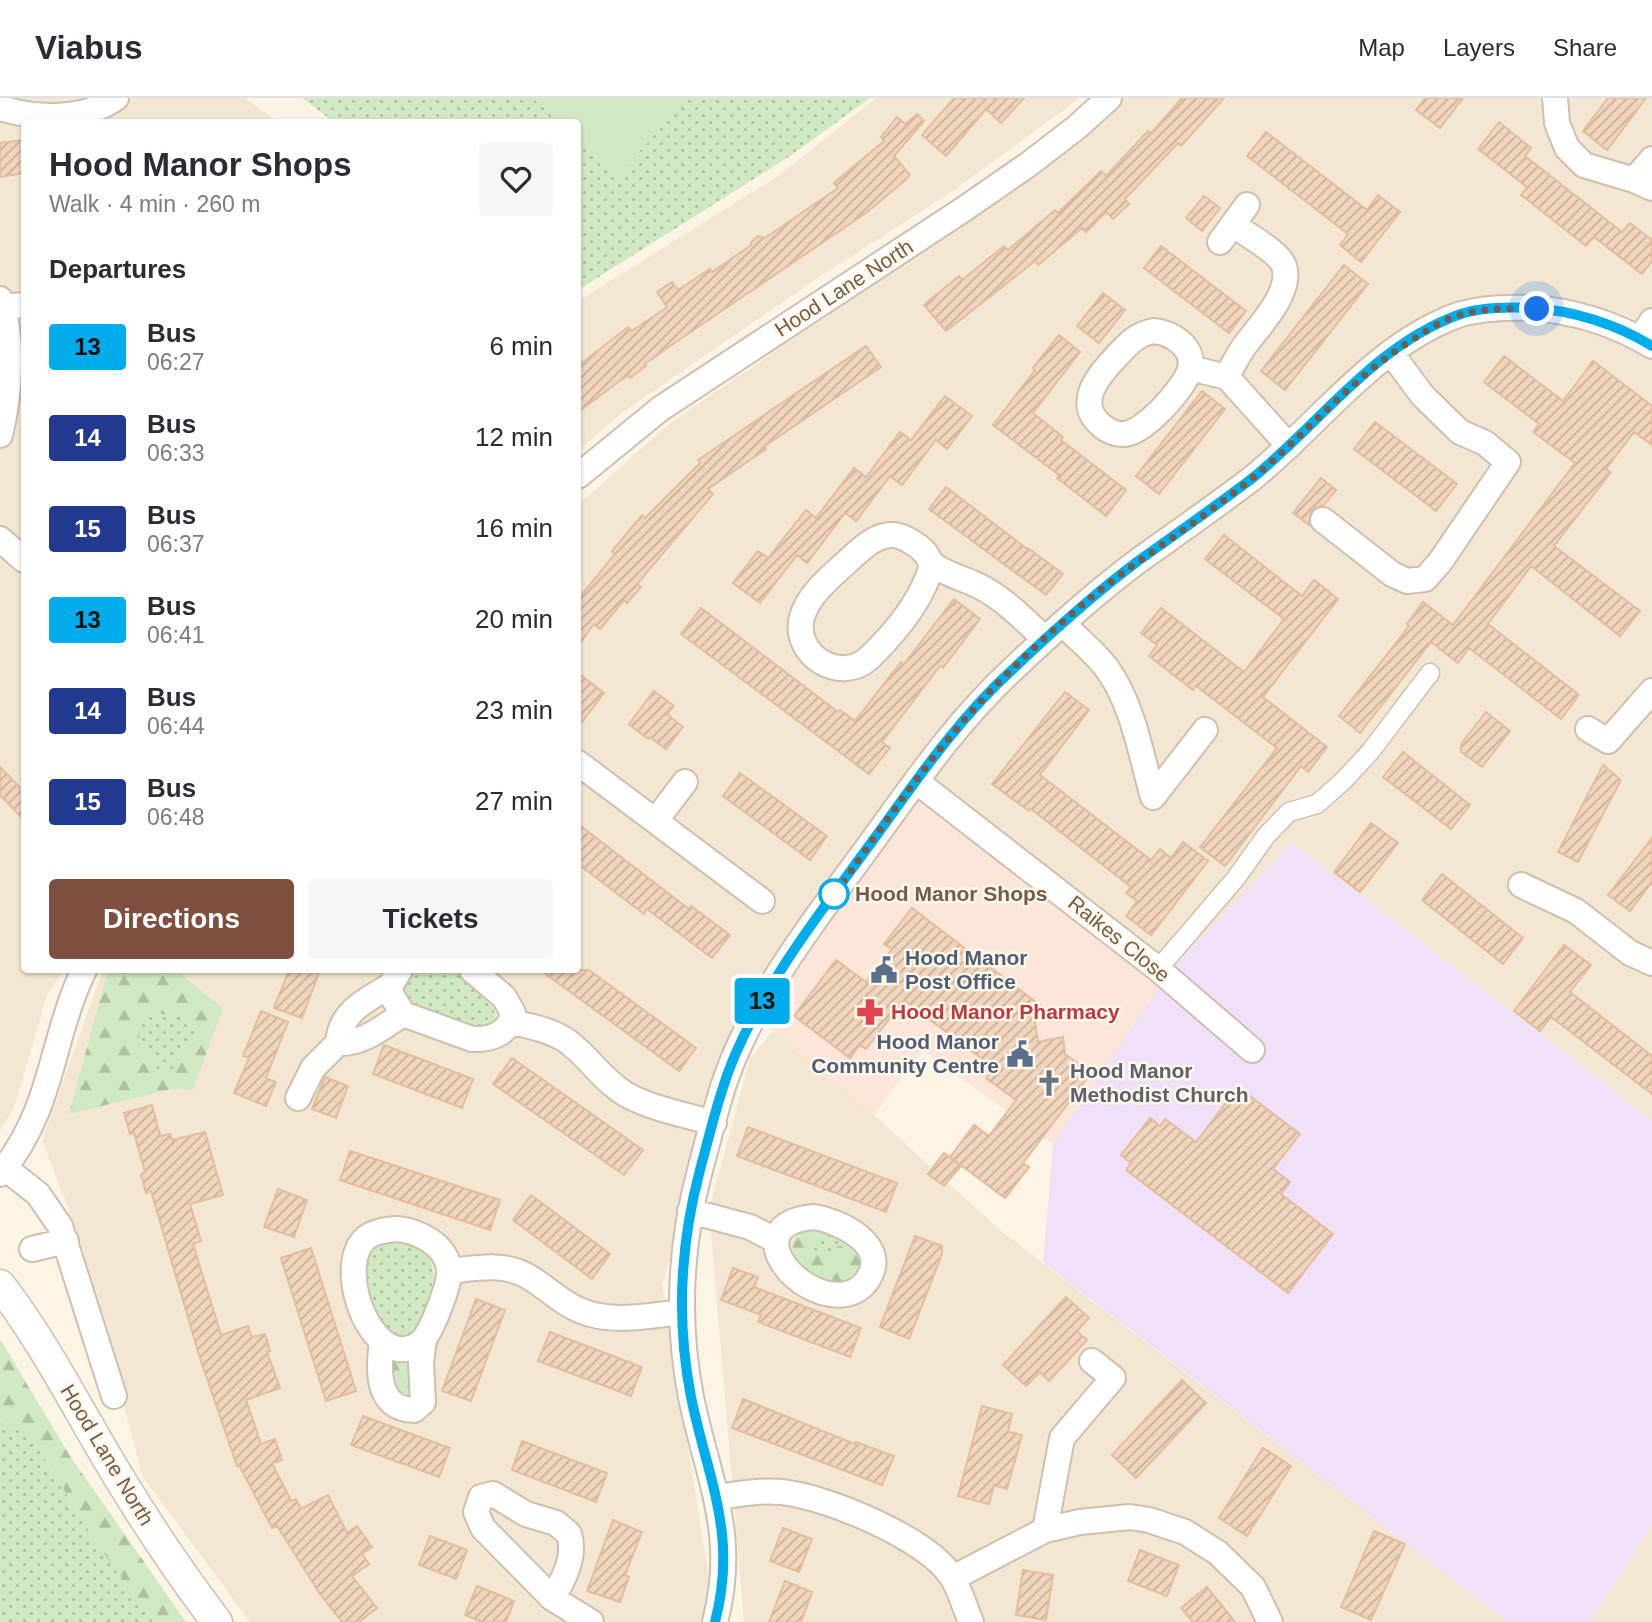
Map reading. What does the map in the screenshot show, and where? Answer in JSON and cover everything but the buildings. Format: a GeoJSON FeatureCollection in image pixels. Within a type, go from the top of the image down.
{"type":"FeatureCollection","features":[{"type":"Feature","properties":{"kind":"street"},"geometry":{"type":"LineString","coordinates":[[0,108],[41,116],[73,114],[103,107],[116,98]]}},
{"type":"Feature","properties":{"kind":"street","name":"Hood Lane North"},"geometry":{"type":"LineString","coordinates":[[581,475],[660,409],[997,187],[1077,127],[1109,98]]}},
{"type":"Feature","properties":{"kind":"street"},"geometry":{"type":"LineString","coordinates":[[1555,98],[1557,123],[1567,148],[1584,165],[1643,184],[1652,159]]}},
{"type":"Feature","properties":{"kind":"street"},"geometry":{"type":"LineString","coordinates":[[1227,377],[1242,350],[1279,298],[1285,279],[1284,265],[1268,248],[1233,224]]}},
{"type":"Feature","properties":{"kind":"street"},"geometry":{"type":"LineString","coordinates":[[0,435],[8,386],[6,330],[9,303]]}},
{"type":"Feature","properties":{"kind":"street"},"geometry":{"type":"LineString","coordinates":[[715,1622],[723,1585],[723,1534],[718,1497],[691,1395],[681,1312],[683,1254],[690,1211],[733,1059],[771,984],[916,781],[982,700],[1054,632],[1139,561],[1234,492],[1391,353],[1431,327],[1461,314],[1494,309],[1554,309],[1648,335]]}},
{"type":"Feature","properties":{"kind":"street"},"geometry":{"type":"LineString","coordinates":[[1165,332],[1175,337],[1189,357],[1190,368],[1184,383],[1135,432],[1122,435],[1108,430],[1097,421],[1090,409],[1089,397],[1098,376],[1133,339],[1144,333],[1165,332]]}},
{"type":"Feature","properties":{"kind":"street"},"geometry":{"type":"LineString","coordinates":[[1323,520],[1392,574],[1407,581],[1425,579],[1440,562],[1508,462],[1485,443],[1460,432],[1423,396],[1391,353]]}},
{"type":"Feature","properties":{"kind":"street"},"geometry":{"type":"LineString","coordinates":[[1190,368],[1227,377],[1289,446]]}},
{"type":"Feature","properties":{"kind":"street"},"geometry":{"type":"LineString","coordinates":[[932,565],[927,582],[892,636],[865,662],[843,670],[811,655],[802,638],[802,619],[809,602],[823,584],[860,549],[879,536],[897,535],[926,553],[932,565],[980,586],[1097,658],[1112,676],[1129,712],[1153,797],[1205,730]]}},
{"type":"Feature","properties":{"kind":"street"},"geometry":{"type":"LineString","coordinates":[[0,538],[21,557]]}},
{"type":"Feature","properties":{"kind":"street"},"geometry":{"type":"LineString","coordinates":[[1158,969],[1236,878],[1266,836],[1289,811],[1317,804],[1344,780],[1370,752],[1430,673]]}},
{"type":"Feature","properties":{"kind":"street"},"geometry":{"type":"LineString","coordinates":[[1588,729],[1608,741],[1652,691]]}},
{"type":"Feature","properties":{"kind":"street"},"geometry":{"type":"LineString","coordinates":[[581,765],[762,901]]}},
{"type":"Feature","properties":{"kind":"street","name":"Raikes Close"},"geometry":{"type":"LineString","coordinates":[[916,781],[1158,969],[1252,1050]]}},
{"type":"Feature","properties":{"kind":"street"},"geometry":{"type":"LineString","coordinates":[[656,820],[685,782]]}},
{"type":"Feature","properties":{"kind":"street"},"geometry":{"type":"LineString","coordinates":[[1521,885],[1576,911],[1630,953],[1652,963]]}},
{"type":"Feature","properties":{"kind":"street","name":"Hood Lane North"},"geometry":{"type":"LineString","coordinates":[[83,973],[40,1108],[26,1138],[2,1171],[38,1194],[66,1241],[72,1268],[114,1396]]}},
{"type":"Feature","properties":{"kind":"street"},"geometry":{"type":"LineString","coordinates":[[395,978],[392,996],[403,1014],[472,1039],[494,1037],[512,1022],[513,1013],[511,1006],[496,988],[476,973]]}},
{"type":"Feature","properties":{"kind":"street"},"geometry":{"type":"LineString","coordinates":[[298,1098],[313,1068],[338,1043],[344,1020],[352,1010],[395,978]]}},
{"type":"Feature","properties":{"kind":"street"},"geometry":{"type":"LineString","coordinates":[[338,1043],[350,1044],[361,1040],[403,1014]]}},
{"type":"Feature","properties":{"kind":"street"},"geometry":{"type":"LineString","coordinates":[[512,1022],[542,1030],[566,1041],[600,1074],[627,1095],[648,1104],[714,1123]]}},
{"type":"Feature","properties":{"kind":"street"},"geometry":{"type":"LineString","coordinates":[[690,1211],[750,1227],[775,1240]]}},
{"type":"Feature","properties":{"kind":"street"},"geometry":{"type":"LineString","coordinates":[[382,1342],[378,1367],[386,1396],[392,1404],[400,1408],[414,1410],[423,1402],[421,1363],[424,1339],[437,1314],[450,1271],[439,1250],[420,1234],[397,1229],[366,1238],[354,1256],[353,1279],[365,1315],[382,1342],[399,1349],[408,1349],[424,1339]]}},
{"type":"Feature","properties":{"kind":"street"},"geometry":{"type":"LineString","coordinates":[[32,1250],[66,1241]]}},
{"type":"Feature","properties":{"kind":"street"},"geometry":{"type":"LineString","coordinates":[[450,1271],[483,1267],[515,1270],[580,1311],[597,1315],[639,1317],[681,1312]]}},
{"type":"Feature","properties":{"kind":"street","name":"Hood Lane North"},"geometry":{"type":"LineString","coordinates":[[0,1285],[48,1354],[171,1561],[218,1622]]}},
{"type":"Feature","properties":{"kind":"street"},"geometry":{"type":"LineString","coordinates":[[1045,1530],[1062,1438],[1112,1378],[1092,1361]]}},
{"type":"Feature","properties":{"kind":"street"},"geometry":{"type":"LineString","coordinates":[[718,1497],[768,1491],[805,1496],[890,1529],[911,1541],[953,1578],[971,1622]]}},
{"type":"Feature","properties":{"kind":"street"},"geometry":{"type":"LineString","coordinates":[[953,1578],[1045,1530],[1080,1522],[1130,1517],[1149,1520],[1185,1532],[1219,1553],[1253,1587],[1270,1622]]}},
{"type":"Feature","properties":{"kind":"street"},"geometry":{"type":"LineString","coordinates":[[552,1598],[591,1622]]}},
{"type":"Feature","properties":{"kind":"shaded area"},"geometry":{"type":"Polygon","coordinates":[[[0,98],[245,98],[274,119],[21,119],[21,973],[62,973],[47,995],[14,1108],[0,1130],[0,98]]]}},
{"type":"Feature","properties":{"kind":"shaded area"},"geometry":{"type":"Polygon","coordinates":[[[876,98],[1080,98],[953,191],[813,281],[619,415],[581,448],[581,299],[777,177],[876,98]]]}},
{"type":"Feature","properties":{"kind":"shaded area"},"geometry":{"type":"Polygon","coordinates":[[[1124,98],[1652,98],[1652,1120],[1292,842],[1170,971],[927,784],[733,1059],[662,1285],[716,1622],[250,1622],[143,1477],[77,1231],[42,1140],[102,973],[581,973],[581,502],[669,424],[988,206],[1124,98]]]}},
{"type":"Feature","properties":{"kind":"shaded area"},"geometry":{"type":"Polygon","coordinates":[[[927,784],[1170,971],[1053,1144],[922,1050],[874,1115],[755,1017],[927,784]]]}},
{"type":"Feature","properties":{"kind":"shaded area"},"geometry":{"type":"Polygon","coordinates":[[[1292,842],[1652,1120],[1652,1525],[1590,1622],[1508,1622],[1043,1262],[1053,1144],[1170,971],[1292,842]]]}},
{"type":"Feature","properties":{"kind":"shaded area"},"geometry":{"type":"Polygon","coordinates":[[[772,1031],[874,1115],[1000,1230],[1508,1622],[744,1622],[709,1209],[750,1059],[772,1031]]]}},
{"type":"Feature","properties":{"kind":"shaded area"},"geometry":{"type":"Polygon","coordinates":[[[1652,1525],[1652,1622],[1590,1622],[1652,1525]]]}},
{"type":"Feature","properties":{"kind":"green space"},"geometry":{"type":"Polygon","coordinates":[[[302,98],[870,98],[790,156],[581,288],[581,119],[330,119],[302,98]]]}},
{"type":"Feature","properties":{"kind":"green space"},"geometry":{"type":"Polygon","coordinates":[[[532,98],[687,98],[619,175],[581,141],[581,119],[556,119],[532,98]]]}},
{"type":"Feature","properties":{"kind":"green space"},"geometry":{"type":"Polygon","coordinates":[[[107,973],[180,973],[223,1009],[192,1091],[180,1088],[69,1114],[107,973]],[[154,1013],[145,1015],[139,1037],[153,1056],[157,1070],[170,1074],[185,1047],[197,1039],[196,1024],[177,1016],[154,1013]]]}},
{"type":"Feature","properties":{"kind":"green space"},"geometry":{"type":"Polygon","coordinates":[[[412,973],[458,973],[486,998],[495,1012],[494,1019],[480,1029],[414,1009],[403,993],[412,973]]]}},
{"type":"Feature","properties":{"kind":"green space"},"geometry":{"type":"Polygon","coordinates":[[[145,1014],[177,1016],[196,1024],[197,1039],[185,1047],[170,1074],[157,1070],[157,1062],[139,1037],[145,1014]]]}},
{"type":"Feature","properties":{"kind":"green space"},"geometry":{"type":"Polygon","coordinates":[[[817,1227],[848,1239],[834,1249],[834,1257],[829,1258],[812,1249],[819,1234],[817,1227]]]}},
{"type":"Feature","properties":{"kind":"green space"},"geometry":{"type":"Polygon","coordinates":[[[817,1227],[819,1233],[812,1249],[829,1258],[834,1257],[833,1249],[846,1243],[848,1239],[864,1257],[858,1272],[847,1281],[833,1282],[818,1277],[804,1268],[795,1257],[793,1245],[799,1234],[817,1227]]]}},
{"type":"Feature","properties":{"kind":"green space"},"geometry":{"type":"Polygon","coordinates":[[[389,1238],[423,1248],[433,1270],[432,1292],[424,1315],[414,1336],[402,1339],[376,1321],[359,1265],[379,1240],[389,1238]]]}},
{"type":"Feature","properties":{"kind":"green space"},"geometry":{"type":"Polygon","coordinates":[[[0,1339],[70,1456],[186,1622],[154,1622],[99,1547],[33,1439],[0,1419],[0,1339]]]}},
{"type":"Feature","properties":{"kind":"green space"},"geometry":{"type":"Polygon","coordinates":[[[400,1359],[413,1362],[418,1396],[404,1402],[391,1380],[390,1363],[400,1359]]]}},
{"type":"Feature","properties":{"kind":"green space"},"geometry":{"type":"Polygon","coordinates":[[[0,1419],[33,1439],[99,1547],[154,1622],[0,1622],[0,1419]]]}},
{"type":"Feature","properties":{"kind":"bus line","name":"13"},"geometry":{"type":"LineString","coordinates":[[715,1622],[723,1585],[722,1522],[691,1395],[681,1312],[683,1254],[700,1169],[733,1059],[771,984],[928,763],[1009,672],[1101,590],[1254,477],[1351,386],[1391,353],[1431,327],[1461,314],[1494,309],[1554,309],[1594,320],[1652,346]]}},
{"type":"Feature","properties":{"kind":"place","name":"Hood Manor Shops"},"geometry":{"type":"Point","coordinates":[834,894]}},
{"type":"Feature","properties":{"kind":"place","name":"Hood Manor Post Office"},"geometry":{"type":"Point","coordinates":[884,970]}},
{"type":"Feature","properties":{"kind":"place","name":"Hood Manor Pharmacy"},"geometry":{"type":"Point","coordinates":[870,1012]}},
{"type":"Feature","properties":{"kind":"place","name":"Hood Manor Community Centre"},"geometry":{"type":"Point","coordinates":[1020,1054]}},
{"type":"Feature","properties":{"kind":"place","name":"Hood Manor Methodist Church"},"geometry":{"type":"Point","coordinates":[1049,1083]}},
{"type":"Feature","properties":{"kind":"route"},"geometry":{"type":"LineString","coordinates":[[834,894],[832,898],[928,763],[982,700],[1009,672],[1101,590],[1254,477],[1351,386],[1391,353],[1431,327],[1461,314],[1494,309],[1537,309]]}}]}
